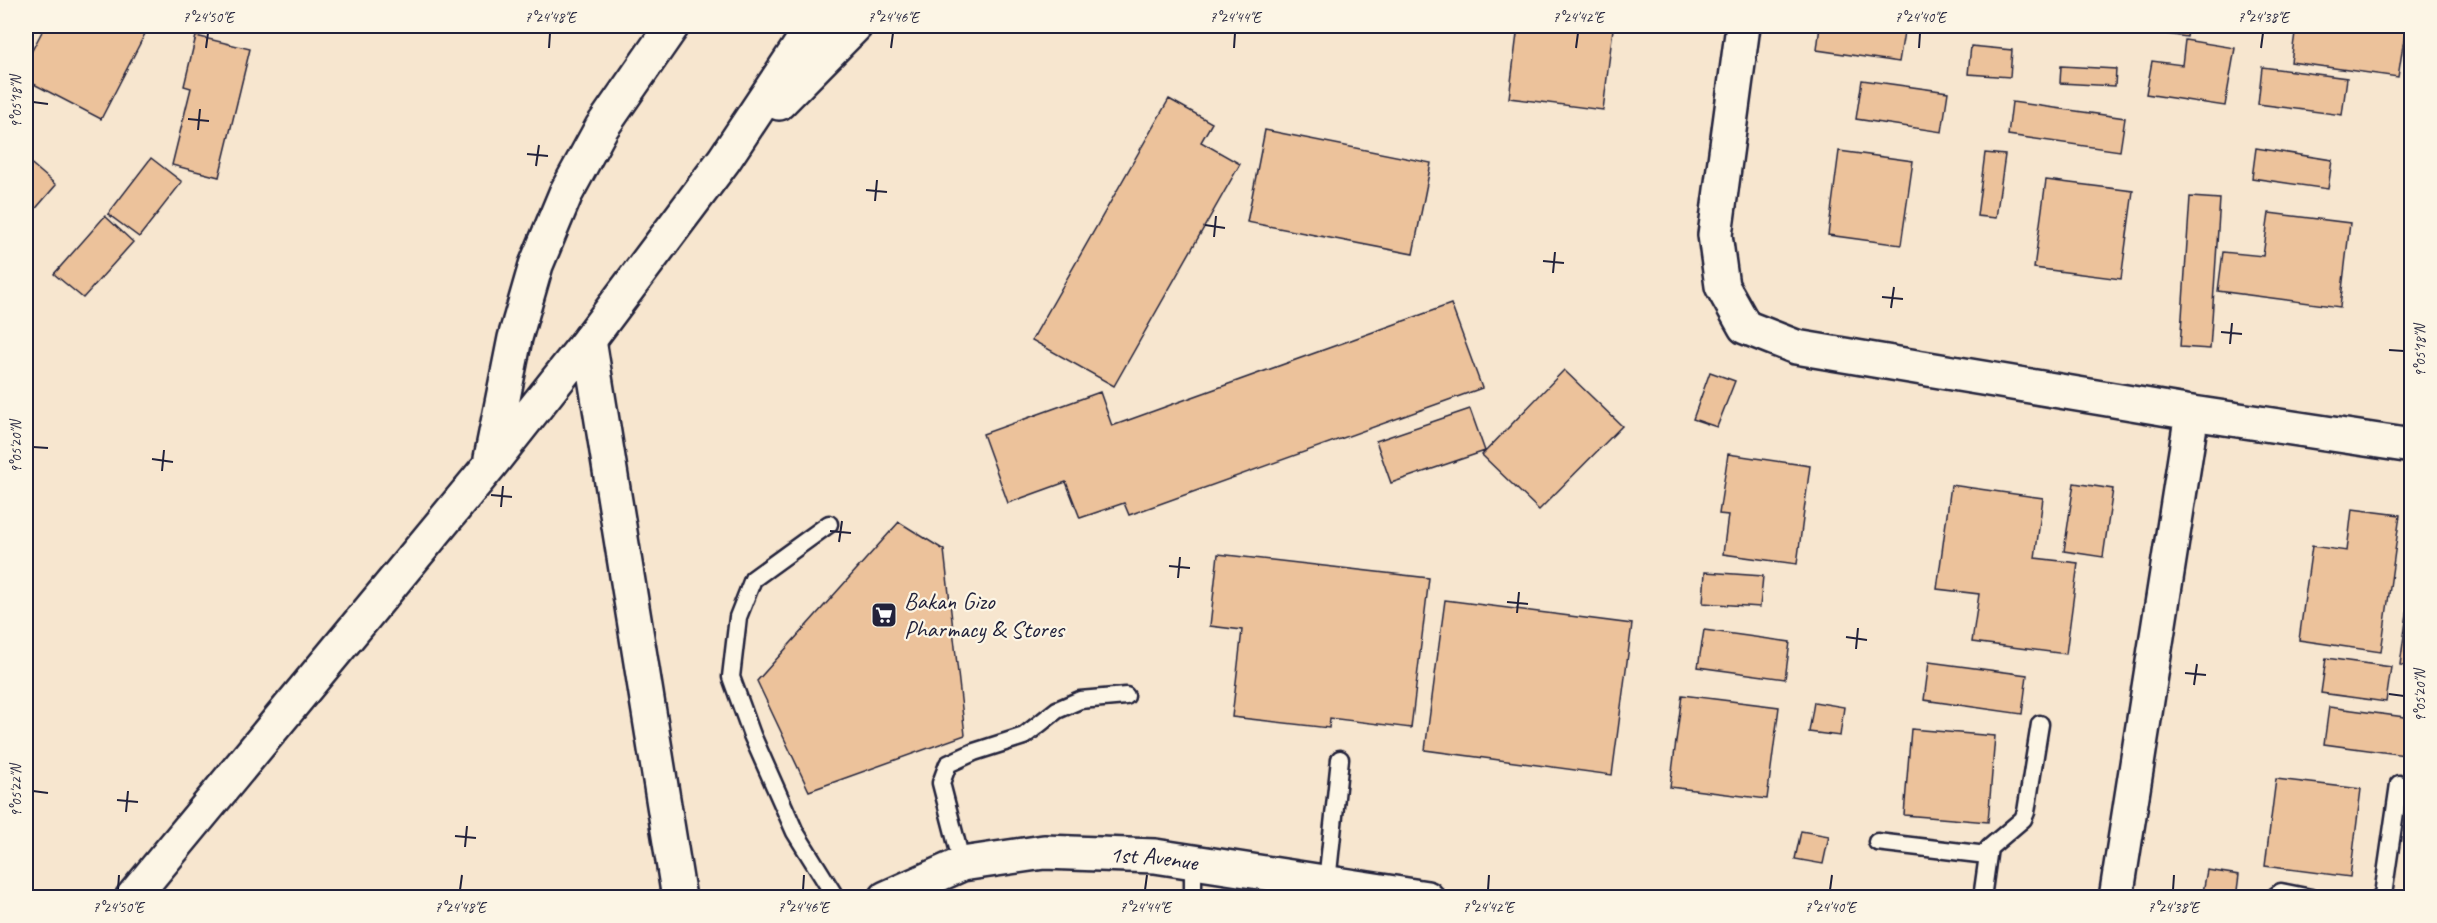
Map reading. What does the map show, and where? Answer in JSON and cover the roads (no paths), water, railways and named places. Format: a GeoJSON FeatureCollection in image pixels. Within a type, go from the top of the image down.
{"type":"FeatureCollection","features":[{"type":"Feature","properties":{"kind":"street"},"geometry":{"type":"LineString","coordinates":[[490,465],[515,338],[544,244],[566,193],[602,127],[672,26]]}},
{"type":"Feature","properties":{"kind":"street"},"geometry":{"type":"LineString","coordinates":[[132,897],[490,465],[589,340],[724,160],[813,26]]}},
{"type":"Feature","properties":{"kind":"street"},"geometry":{"type":"LineString","coordinates":[[724,160],[855,26]]}},
{"type":"Feature","properties":{"kind":"street"},"geometry":{"type":"LineString","coordinates":[[1743,26],[1715,235],[1722,286],[1745,327],[1796,347],[2192,413],[2412,446]]}},
{"type":"Feature","properties":{"kind":"street"},"geometry":{"type":"LineString","coordinates":[[589,340],[679,897]]}},
{"type":"Feature","properties":{"kind":"street"},"geometry":{"type":"LineString","coordinates":[[2116,897],[2192,413]]}},
{"type":"Feature","properties":{"kind":"street","name":"1st Avenue"},"geometry":{"type":"LineString","coordinates":[[886,897],[962,864],[1044,852],[1155,856],[1416,897]]}},
{"type":"Feature","properties":{"kind":"lane"},"geometry":{"type":"LineString","coordinates":[[829,524],[753,579],[738,616],[731,677],[752,735],[795,831],[836,897]]}},
{"type":"Feature","properties":{"kind":"lane"},"geometry":{"type":"LineString","coordinates":[[962,864],[941,783],[948,764],[974,752],[1023,736],[1057,710],[1080,700],[1126,696]]}},
{"type":"Feature","properties":{"kind":"lane"},"geometry":{"type":"LineString","coordinates":[[1982,897],[1989,848],[2023,819],[2026,812],[2040,724]]}},
{"type":"Feature","properties":{"kind":"lane"},"geometry":{"type":"LineString","coordinates":[[1327,882],[1340,759]]}},
{"type":"Feature","properties":{"kind":"lane"},"geometry":{"type":"LineString","coordinates":[[2379,897],[2383,896],[2399,784]]}},
{"type":"Feature","properties":{"kind":"lane"},"geometry":{"type":"LineString","coordinates":[[1877,842],[1987,855]]}},
{"type":"Feature","properties":{"kind":"lane"},"geometry":{"type":"LineString","coordinates":[[1193,862],[1193,897]]}},
{"type":"Feature","properties":{"kind":"lane"},"geometry":{"type":"LineString","coordinates":[[2273,897],[2281,892],[2311,897]]}},
{"type":"Feature","properties":{"kind":"place","name":"Bakan Gizo Pharmacy & Stores"},"geometry":{"type":"Point","coordinates":[884,615]}}]}
